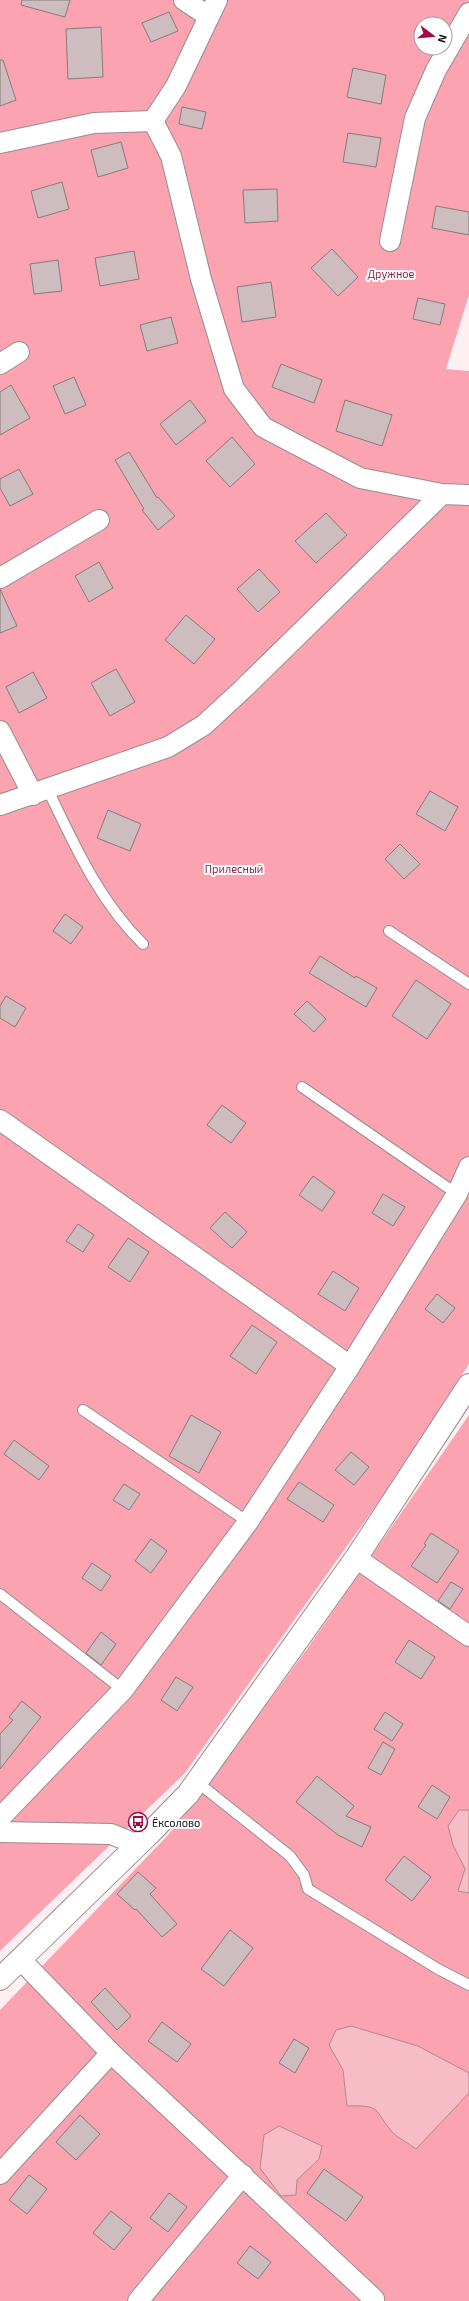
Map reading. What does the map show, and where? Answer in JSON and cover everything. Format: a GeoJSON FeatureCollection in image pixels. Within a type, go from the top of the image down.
{"type":"FeatureCollection","features":[{"type":"Feature","properties":{"kind":"street"},"geometry":{"type":"LineString","coordinates":[[153,121],[176,86],[212,8],[184,0]]}},
{"type":"Feature","properties":{"kind":"street"},"geometry":{"type":"LineString","coordinates":[[390,241],[415,118],[436,70],[469,13]]}},
{"type":"Feature","properties":{"kind":"street"},"geometry":{"type":"LineString","coordinates":[[0,143],[94,123],[153,121]]}},
{"type":"Feature","properties":{"kind":"street"},"geometry":{"type":"LineString","coordinates":[[153,121],[171,156],[201,279],[234,389],[263,427],[360,478],[442,494],[469,495]]}},
{"type":"Feature","properties":{"kind":"street"},"geometry":{"type":"LineString","coordinates":[[0,364],[19,352]]}},
{"type":"Feature","properties":{"kind":"street"},"geometry":{"type":"LineString","coordinates":[[0,806],[168,747],[204,725],[243,689],[442,494]]}},
{"type":"Feature","properties":{"kind":"street"},"geometry":{"type":"LineString","coordinates":[[0,578],[99,520]]}},
{"type":"Feature","properties":{"kind":"street"},"geometry":{"type":"LineString","coordinates":[[0,731],[40,792]]}},
{"type":"Feature","properties":{"kind":"street"},"geometry":{"type":"LineString","coordinates":[[0,1120],[350,1366]]}},
{"type":"Feature","properties":{"kind":"street"},"geometry":{"type":"LineString","coordinates":[[0,1818],[123,1690],[248,1522],[350,1366],[457,1194],[469,1167]]}},
{"type":"Feature","properties":{"kind":"street"},"geometry":{"type":"LineString","coordinates":[[0,1979],[138,1845],[197,1782],[356,1558],[469,1385]]}},
{"type":"Feature","properties":{"kind":"street"},"geometry":{"type":"LineString","coordinates":[[356,1558],[469,1636]]}},
{"type":"Feature","properties":{"kind":"street"},"geometry":{"type":"LineString","coordinates":[[0,1832],[111,1834],[138,1845]]}},
{"type":"Feature","properties":{"kind":"street"},"geometry":{"type":"LineString","coordinates":[[20,1959],[111,2053],[243,2175],[374,2299],[373,2301]]}},
{"type":"Feature","properties":{"kind":"street"},"geometry":{"type":"LineString","coordinates":[[0,2174],[111,2053]]}},
{"type":"Feature","properties":{"kind":"street"},"geometry":{"type":"LineString","coordinates":[[138,2301],[243,2175]]}},
{"type":"Feature","properties":{"kind":"lane"},"geometry":{"type":"LineString","coordinates":[[40,792],[86,868],[126,927],[143,944]]}},
{"type":"Feature","properties":{"kind":"lane"},"geometry":{"type":"LineString","coordinates":[[390,931],[469,984]]}},
{"type":"Feature","properties":{"kind":"lane"},"geometry":{"type":"LineString","coordinates":[[302,1087],[457,1194]]}},
{"type":"Feature","properties":{"kind":"lane"},"geometry":{"type":"LineString","coordinates":[[83,1410],[248,1522]]}},
{"type":"Feature","properties":{"kind":"lane"},"geometry":{"type":"LineString","coordinates":[[0,1594],[123,1690]]}},
{"type":"Feature","properties":{"kind":"lane"},"geometry":{"type":"LineString","coordinates":[[197,1782],[290,1856],[304,1875],[308,1889],[438,1969],[469,1985]]}},
{"type":"Feature","properties":{"kind":"green space","name":"Прилесный"},"geometry":{"type":"Polygon","coordinates":[[[0,0],[469,0],[469,295],[446,369],[469,371],[469,1364],[382,1497],[185,1773],[0,1951],[0,0]]]}},
{"type":"Feature","properties":{"kind":"green space"},"geometry":{"type":"Polygon","coordinates":[[[469,1415],[469,2301],[0,2301],[0,2010],[168,1835],[203,1791],[307,1649],[469,1415]]]}},
{"type":"Feature","properties":{"kind":"shaded area"},"geometry":{"type":"Polygon","coordinates":[[[459,1810],[469,1810],[469,1893],[458,1891],[465,1869],[453,1845],[448,1826],[459,1810]]]}},
{"type":"Feature","properties":{"kind":"shaded area"},"geometry":{"type":"Polygon","coordinates":[[[351,2026],[418,2046],[469,2073],[469,2093],[416,2149],[392,2132],[376,2110],[366,2106],[347,2106],[343,2070],[329,2045],[336,2030],[351,2026]]]}},
{"type":"Feature","properties":{"kind":"shaded area"},"geometry":{"type":"Polygon","coordinates":[[[279,2126],[322,2146],[319,2159],[297,2180],[296,2195],[281,2196],[260,2168],[264,2135],[279,2126]]]}},
{"type":"Feature","properties":{"kind":"building"},"geometry":{"type":"Polygon","coordinates":[[[22,0],[70,0],[65,17],[21,5],[22,0]]]}},
{"type":"Feature","properties":{"kind":"building"},"geometry":{"type":"Polygon","coordinates":[[[169,12],[178,31],[151,42],[142,23],[169,12]]]}},
{"type":"Feature","properties":{"kind":"building"},"geometry":{"type":"Polygon","coordinates":[[[101,27],[103,77],[68,79],[66,29],[101,27]]]}},
{"type":"Feature","properties":{"kind":"building"},"geometry":{"type":"Polygon","coordinates":[[[0,60],[3,60],[16,100],[0,106],[0,60]]]}},
{"type":"Feature","properties":{"kind":"building"},"geometry":{"type":"Polygon","coordinates":[[[353,68],[386,75],[381,104],[347,97],[353,68]]]}},
{"type":"Feature","properties":{"kind":"building"},"geometry":{"type":"Polygon","coordinates":[[[182,107],[206,112],[202,129],[179,124],[182,107]]]}},
{"type":"Feature","properties":{"kind":"building"},"geometry":{"type":"Polygon","coordinates":[[[348,133],[381,138],[376,167],[343,162],[348,133]]]}},
{"type":"Feature","properties":{"kind":"building"},"geometry":{"type":"Polygon","coordinates":[[[121,142],[128,168],[98,177],[91,150],[121,142]]]}},
{"type":"Feature","properties":{"kind":"building"},"geometry":{"type":"Polygon","coordinates":[[[62,182],[69,209],[38,218],[31,191],[62,182]]]}},
{"type":"Feature","properties":{"kind":"building"},"geometry":{"type":"Polygon","coordinates":[[[277,189],[278,221],[245,223],[243,190],[277,189]]]}},
{"type":"Feature","properties":{"kind":"building"},"geometry":{"type":"Polygon","coordinates":[[[436,206],[469,212],[469,235],[432,228],[436,206]]]}},
{"type":"Feature","properties":{"kind":"building"},"geometry":{"type":"Polygon","coordinates":[[[332,249],[358,277],[338,296],[311,268],[332,249]]]}},
{"type":"Feature","properties":{"kind":"building"},"geometry":{"type":"Polygon","coordinates":[[[134,251],[139,279],[100,286],[95,258],[134,251]]]}},
{"type":"Feature","properties":{"kind":"building"},"geometry":{"type":"Polygon","coordinates":[[[58,260],[62,291],[34,294],[30,264],[58,260]]]}},
{"type":"Feature","properties":{"kind":"building"},"geometry":{"type":"Polygon","coordinates":[[[271,282],[276,317],[242,322],[237,287],[271,282]]]}},
{"type":"Feature","properties":{"kind":"building"},"geometry":{"type":"Polygon","coordinates":[[[418,298],[445,304],[440,325],[413,319],[418,298]]]}},
{"type":"Feature","properties":{"kind":"building"},"geometry":{"type":"Polygon","coordinates":[[[171,317],[178,343],[147,351],[140,325],[171,317]]]}},
{"type":"Feature","properties":{"kind":"building"},"geometry":{"type":"Polygon","coordinates":[[[281,364],[322,380],[314,403],[272,387],[281,364]]]}},
{"type":"Feature","properties":{"kind":"building"},"geometry":{"type":"Polygon","coordinates":[[[74,377],[86,405],[65,414],[53,386],[74,377]]]}},
{"type":"Feature","properties":{"kind":"building"},"geometry":{"type":"Polygon","coordinates":[[[11,385],[30,418],[0,435],[0,392],[11,385]]]}},
{"type":"Feature","properties":{"kind":"building"},"geometry":{"type":"Polygon","coordinates":[[[190,400],[206,421],[176,445],[160,424],[190,400]]]}},
{"type":"Feature","properties":{"kind":"building"},"geometry":{"type":"Polygon","coordinates":[[[345,400],[392,415],[382,446],[336,431],[345,400]]]}},
{"type":"Feature","properties":{"kind":"building"},"geometry":{"type":"Polygon","coordinates":[[[232,437],[255,464],[230,487],[206,461],[232,437]]]}},
{"type":"Feature","properties":{"kind":"building"},"geometry":{"type":"Polygon","coordinates":[[[129,452],[157,498],[158,497],[175,516],[158,530],[142,510],[144,509],[115,460],[129,452]]]}},
{"type":"Feature","properties":{"kind":"building"},"geometry":{"type":"Polygon","coordinates":[[[19,469],[33,494],[10,506],[0,488],[0,479],[19,469]]]}},
{"type":"Feature","properties":{"kind":"building"},"geometry":{"type":"Polygon","coordinates":[[[326,513],[347,535],[316,563],[295,541],[326,513]]]}},
{"type":"Feature","properties":{"kind":"building"},"geometry":{"type":"Polygon","coordinates":[[[99,562],[113,588],[89,602],[75,576],[99,562]]]}},
{"type":"Feature","properties":{"kind":"building"},"geometry":{"type":"Polygon","coordinates":[[[259,569],[280,592],[258,612],[237,589],[259,569]]]}},
{"type":"Feature","properties":{"kind":"building"},"geometry":{"type":"Polygon","coordinates":[[[0,589],[17,626],[0,633],[0,589]]]}},
{"type":"Feature","properties":{"kind":"building"},"geometry":{"type":"Polygon","coordinates":[[[186,615],[215,639],[194,664],[165,640],[186,615]]]}},
{"type":"Feature","properties":{"kind":"building"},"geometry":{"type":"Polygon","coordinates":[[[116,669],[135,702],[110,716],[91,683],[116,669]]]}},
{"type":"Feature","properties":{"kind":"building"},"geometry":{"type":"Polygon","coordinates":[[[33,672],[47,698],[19,713],[6,687],[33,672]]]}},
{"type":"Feature","properties":{"kind":"building"},"geometry":{"type":"Polygon","coordinates":[[[430,791],[458,807],[445,831],[416,814],[430,791]]]}},
{"type":"Feature","properties":{"kind":"building"},"geometry":{"type":"Polygon","coordinates":[[[108,810],[141,824],[130,851],[97,838],[108,810]]]}},
{"type":"Feature","properties":{"kind":"building"},"geometry":{"type":"Polygon","coordinates":[[[400,844],[420,864],[404,879],[385,859],[400,844]]]}},
{"type":"Feature","properties":{"kind":"building"},"geometry":{"type":"Polygon","coordinates":[[[65,914],[83,927],[71,944],[53,931],[65,914]]]}},
{"type":"Feature","properties":{"kind":"building"},"geometry":{"type":"Polygon","coordinates":[[[320,956],[355,978],[356,976],[377,988],[366,1007],[309,973],[320,956]]]}},
{"type":"Feature","properties":{"kind":"building"},"geometry":{"type":"Polygon","coordinates":[[[416,980],[451,1004],[427,1039],[392,1016],[416,980]]]}},
{"type":"Feature","properties":{"kind":"building"},"geometry":{"type":"Polygon","coordinates":[[[6,996],[26,1008],[15,1027],[0,1018],[0,1006],[6,996]]]}},
{"type":"Feature","properties":{"kind":"building"},"geometry":{"type":"Polygon","coordinates":[[[307,1001],[326,1019],[314,1032],[294,1014],[307,1001]]]}},
{"type":"Feature","properties":{"kind":"building"},"geometry":{"type":"Polygon","coordinates":[[[222,1105],[246,1123],[231,1143],[207,1125],[222,1105]]]}},
{"type":"Feature","properties":{"kind":"building"},"geometry":{"type":"Polygon","coordinates":[[[313,1176],[335,1192],[322,1211],[299,1195],[313,1176]]]}},
{"type":"Feature","properties":{"kind":"building"},"geometry":{"type":"Polygon","coordinates":[[[383,1194],[405,1207],[393,1226],[372,1213],[383,1194]]]}},
{"type":"Feature","properties":{"kind":"building"},"geometry":{"type":"Polygon","coordinates":[[[225,1212],[247,1232],[232,1248],[210,1228],[225,1212]]]}},
{"type":"Feature","properties":{"kind":"building"},"geometry":{"type":"Polygon","coordinates":[[[78,1224],[94,1235],[83,1252],[66,1241],[78,1224]]]}},
{"type":"Feature","properties":{"kind":"building"},"geometry":{"type":"Polygon","coordinates":[[[128,1238],[149,1252],[130,1282],[108,1267],[128,1238]]]}},
{"type":"Feature","properties":{"kind":"building"},"geometry":{"type":"Polygon","coordinates":[[[333,1271],[359,1288],[345,1311],[318,1294],[333,1271]]]}},
{"type":"Feature","properties":{"kind":"building"},"geometry":{"type":"Polygon","coordinates":[[[437,1294],[455,1308],[443,1323],[425,1309],[437,1294]]]}},
{"type":"Feature","properties":{"kind":"building"},"geometry":{"type":"Polygon","coordinates":[[[252,1325],[277,1342],[256,1374],[230,1356],[252,1325]]]}},
{"type":"Feature","properties":{"kind":"building"},"geometry":{"type":"Polygon","coordinates":[[[191,1415],[221,1432],[199,1473],[169,1456],[191,1415]]]}},
{"type":"Feature","properties":{"kind":"building"},"geometry":{"type":"Polygon","coordinates":[[[14,1440],[49,1466],[39,1480],[4,1454],[14,1440]]]}},
{"type":"Feature","properties":{"kind":"building"},"geometry":{"type":"Polygon","coordinates":[[[351,1452],[369,1467],[354,1485],[335,1470],[351,1452]]]}},
{"type":"Feature","properties":{"kind":"building"},"geometry":{"type":"Polygon","coordinates":[[[299,1482],[334,1505],[323,1522],[287,1499],[299,1482]]]}},
{"type":"Feature","properties":{"kind":"building"},"geometry":{"type":"Polygon","coordinates":[[[124,1484],[140,1494],[129,1510],[113,1500],[124,1484]]]}},
{"type":"Feature","properties":{"kind":"building"},"geometry":{"type":"Polygon","coordinates":[[[431,1533],[459,1551],[437,1583],[411,1566],[426,1545],[424,1544],[431,1533]]]}},
{"type":"Feature","properties":{"kind":"building"},"geometry":{"type":"Polygon","coordinates":[[[151,1539],[167,1551],[151,1573],[135,1561],[151,1539]]]}},
{"type":"Feature","properties":{"kind":"building"},"geometry":{"type":"Polygon","coordinates":[[[92,1563],[111,1576],[101,1591],[82,1578],[92,1563]]]}},
{"type":"Feature","properties":{"kind":"building"},"geometry":{"type":"Polygon","coordinates":[[[451,1582],[463,1589],[450,1609],[438,1601],[451,1582]]]}},
{"type":"Feature","properties":{"kind":"building"},"geometry":{"type":"Polygon","coordinates":[[[101,1632],[116,1644],[101,1665],[86,1653],[101,1632]]]}},
{"type":"Feature","properties":{"kind":"building"},"geometry":{"type":"Polygon","coordinates":[[[409,1640],[435,1657],[421,1679],[395,1662],[409,1640]]]}},
{"type":"Feature","properties":{"kind":"building"},"geometry":{"type":"Polygon","coordinates":[[[176,1677],[193,1687],[177,1711],[161,1700],[176,1677]]]}},
{"type":"Feature","properties":{"kind":"building"},"geometry":{"type":"Polygon","coordinates":[[[22,1701],[41,1717],[0,1769],[0,1734],[13,1720],[9,1717],[22,1701]]]}},
{"type":"Feature","properties":{"kind":"building"},"geometry":{"type":"Polygon","coordinates":[[[385,1712],[403,1724],[392,1741],[374,1729],[385,1712]]]}},
{"type":"Feature","properties":{"kind":"building"},"geometry":{"type":"Polygon","coordinates":[[[383,1742],[395,1749],[381,1775],[368,1768],[383,1742]]]}},
{"type":"Feature","properties":{"kind":"building"},"geometry":{"type":"Polygon","coordinates":[[[317,1776],[354,1806],[346,1816],[371,1827],[362,1847],[338,1835],[296,1802],[317,1776]]]}},
{"type":"Feature","properties":{"kind":"building"},"geometry":{"type":"Polygon","coordinates":[[[432,1785],[450,1797],[437,1819],[418,1807],[432,1785]]]}},
{"type":"Feature","properties":{"kind":"building"},"geometry":{"type":"Polygon","coordinates":[[[404,1856],[431,1877],[412,1901],[385,1880],[404,1856]]]}},
{"type":"Feature","properties":{"kind":"building"},"geometry":{"type":"Polygon","coordinates":[[[138,1872],[156,1888],[150,1894],[177,1924],[162,1937],[136,1909],[135,1910],[117,1894],[138,1872]]]}},
{"type":"Feature","properties":{"kind":"building"},"geometry":{"type":"Polygon","coordinates":[[[230,1930],[253,1948],[224,1986],[201,1969],[230,1930]]]}},
{"type":"Feature","properties":{"kind":"building"},"geometry":{"type":"Polygon","coordinates":[[[105,1988],[131,2016],[117,2030],[91,2002],[105,1988]]]}},
{"type":"Feature","properties":{"kind":"building"},"geometry":{"type":"Polygon","coordinates":[[[162,2022],[191,2044],[177,2062],[148,2041],[162,2022]]]}},
{"type":"Feature","properties":{"kind":"building"},"geometry":{"type":"Polygon","coordinates":[[[294,2039],[309,2048],[295,2073],[279,2063],[294,2039]]]}},
{"type":"Feature","properties":{"kind":"building"},"geometry":{"type":"Polygon","coordinates":[[[80,2115],[100,2134],[76,2160],[56,2142],[80,2115]]]}},
{"type":"Feature","properties":{"kind":"building"},"geometry":{"type":"Polygon","coordinates":[[[324,2169],[363,2197],[346,2221],[307,2193],[324,2169]]]}},
{"type":"Feature","properties":{"kind":"building"},"geometry":{"type":"Polygon","coordinates":[[[29,2175],[47,2189],[27,2214],[9,2200],[29,2175]]]}},
{"type":"Feature","properties":{"kind":"building"},"geometry":{"type":"Polygon","coordinates":[[[169,2193],[187,2207],[168,2232],[150,2218],[169,2193]]]}},
{"type":"Feature","properties":{"kind":"building"},"geometry":{"type":"Polygon","coordinates":[[[111,2211],[132,2228],[114,2250],[93,2233],[111,2211]]]}},
{"type":"Feature","properties":{"kind":"building"},"geometry":{"type":"Polygon","coordinates":[[[250,2246],[271,2262],[258,2279],[237,2263],[250,2246]]]}},
{"type":"Feature","properties":{"kind":"place","name":"Ёксолово"},"geometry":{"type":"Point","coordinates":[138,1822]}},
{"type":"Feature","properties":{"kind":"park label","name":"Дружное"},"geometry":{"type":"Point","coordinates":[391,273]}}]}
